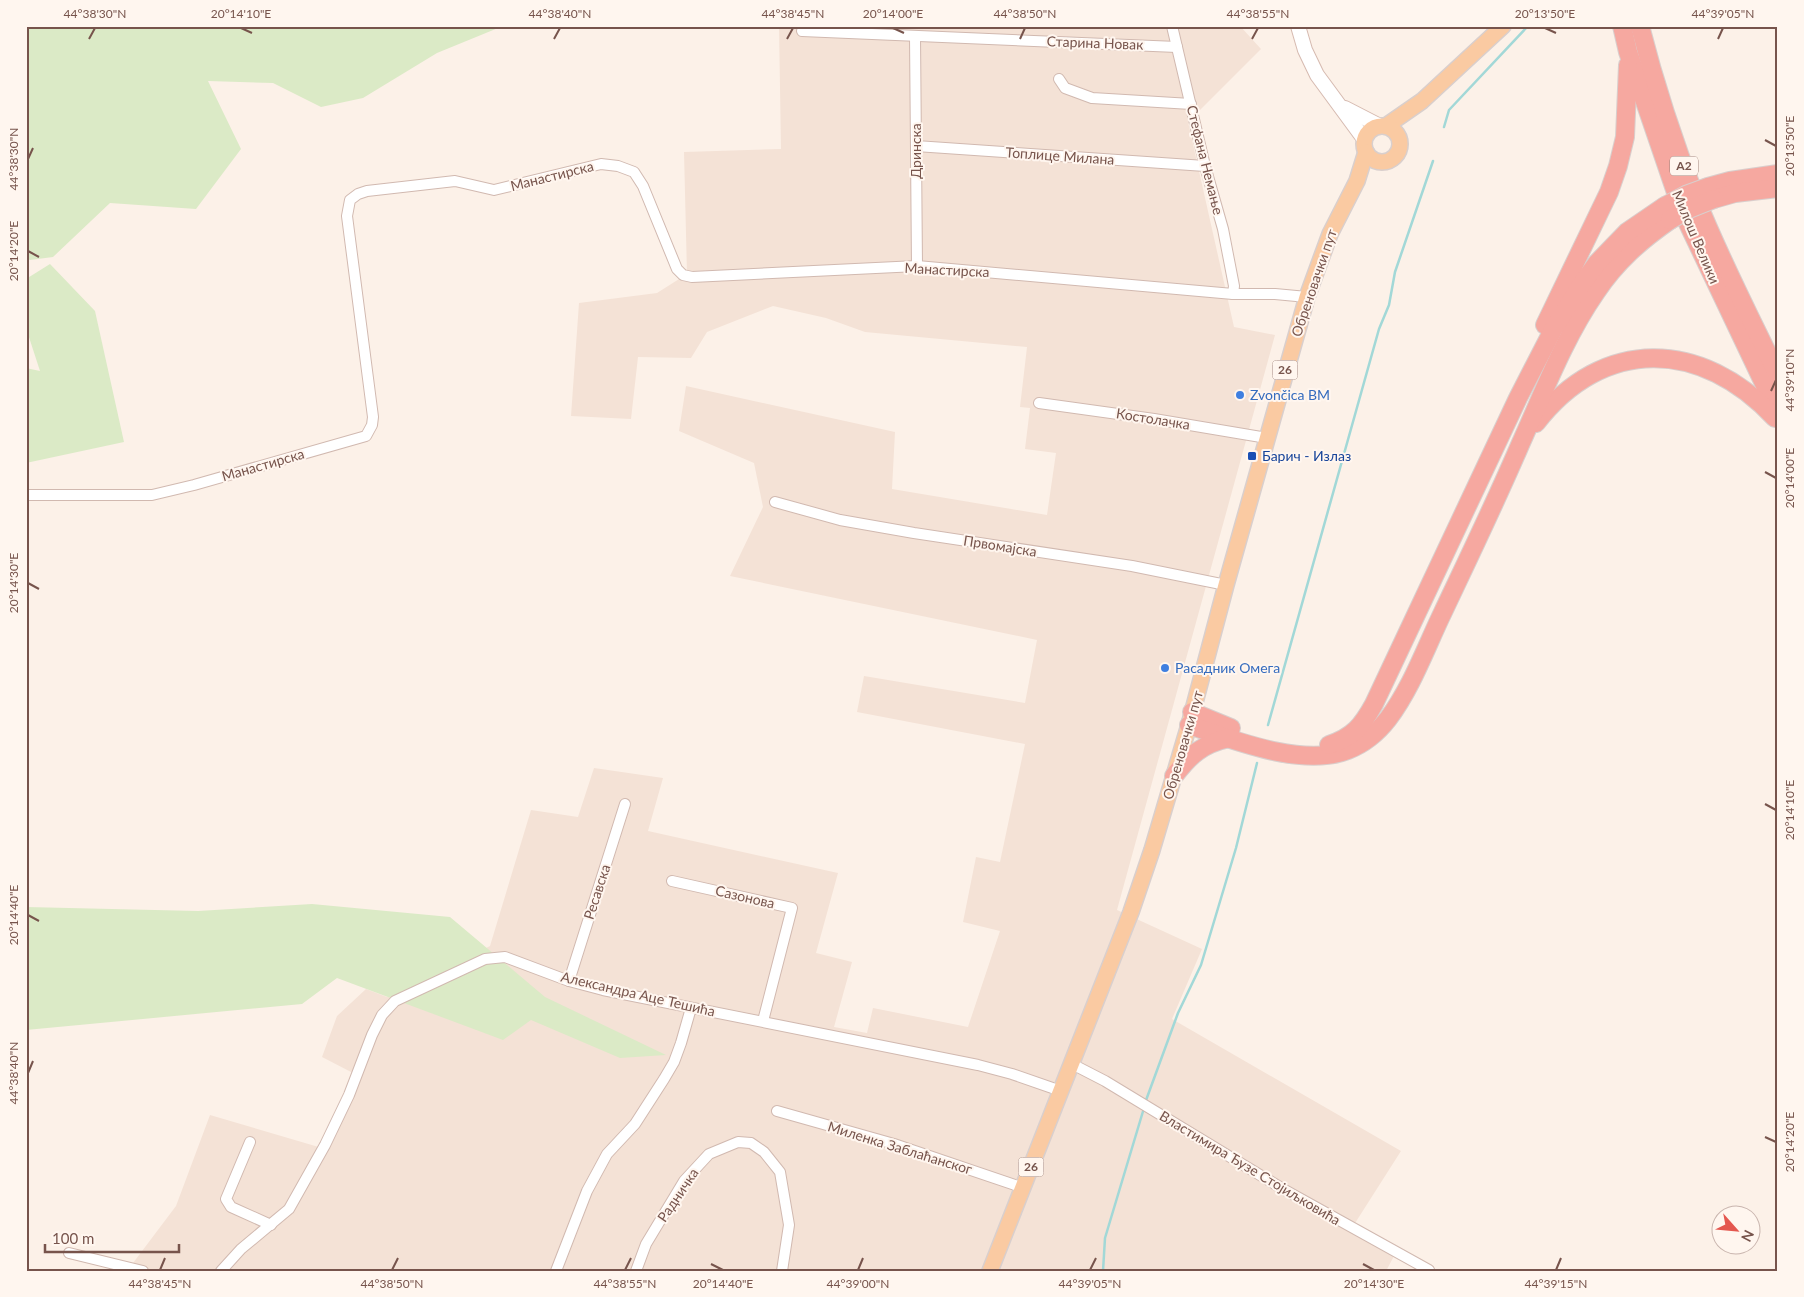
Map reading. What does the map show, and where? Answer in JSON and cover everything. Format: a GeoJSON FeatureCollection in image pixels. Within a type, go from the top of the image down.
{"type":"FeatureCollection","features":[{"type":"Feature","properties":{"kind":"highway","name":"Милош Велики"},"geometry":{"type":"LineString","coordinates":[[1622,26],[1628,52],[1683,213],[1778,413]]}},
{"type":"Feature","properties":{"kind":"highway","name":"Милош Велики"},"geometry":{"type":"LineString","coordinates":[[1640,26],[1672,133],[1696,200],[1778,375]]}},
{"type":"Feature","properties":{"kind":"highway"},"geometry":{"type":"LineString","coordinates":[[1518,398],[1518,384],[1522,374],[1609,192],[1618,166],[1625,137],[1628,52]]}},
{"type":"Feature","properties":{"kind":"highway"},"geometry":{"type":"LineString","coordinates":[[1190,719],[1304,748],[1324,747],[1349,736],[1359,728],[1374,704],[1518,398],[1557,322],[1597,263],[1627,232],[1668,213],[1689,209],[1730,181],[1778,174]]}},
{"type":"Feature","properties":{"kind":"highway"},"geometry":{"type":"LineString","coordinates":[[1711,193],[1778,188]]}},
{"type":"Feature","properties":{"kind":"highway"},"geometry":{"type":"LineString","coordinates":[[1190,719],[1229,738],[1287,753],[1317,756],[1348,750],[1368,739],[1388,720],[1412,678],[1582,313],[1595,293],[1626,254],[1647,237],[1668,213]]}},
{"type":"Feature","properties":{"kind":"highway"},"geometry":{"type":"LineString","coordinates":[[1520,446],[1545,411],[1572,385],[1605,367],[1634,360],[1653,358],[1675,360],[1711,370],[1727,378],[1752,396],[1778,422]]}},
{"type":"Feature","properties":{"kind":"highway"},"geometry":{"type":"LineString","coordinates":[[1174,776],[1202,748],[1210,743],[1229,738]]}},
{"type":"Feature","properties":{"kind":"main road"},"geometry":{"type":"LineString","coordinates":[[1298,26],[1310,63],[1372,159],[1385,162]]}},
{"type":"Feature","properties":{"kind":"main road","name":"26"},"geometry":{"type":"LineString","coordinates":[[1365,146],[1368,133],[1373,128],[1383,126],[1422,100],[1503,26]]}},
{"type":"Feature","properties":{"kind":"main road","name":"26"},"geometry":{"type":"LineString","coordinates":[[1385,162],[1394,158],[1397,154],[1400,146],[1399,138],[1422,100]]}},
{"type":"Feature","properties":{"kind":"main road"},"geometry":{"type":"LineString","coordinates":[[1336,102],[1350,112],[1395,131],[1399,138]]}},
{"type":"Feature","properties":{"kind":"main road","name":"Обреновачки пут"},"geometry":{"type":"LineString","coordinates":[[990,1271],[1131,912],[1174,776],[1307,297],[1330,234],[1357,181],[1362,167],[1365,146]]}},
{"type":"Feature","properties":{"kind":"main road","name":"Обреновачки пут"},"geometry":{"type":"LineString","coordinates":[[1357,181],[1385,162]]}},
{"type":"Feature","properties":{"kind":"street","name":"Стефана Немање"},"geometry":{"type":"LineString","coordinates":[[1172,26],[1205,166],[1223,229],[1234,286],[1233,294]]}},
{"type":"Feature","properties":{"kind":"street","name":"Старина Новак"},"geometry":{"type":"LineString","coordinates":[[802,31],[1177,47]]}},
{"type":"Feature","properties":{"kind":"street","name":"Дринска"},"geometry":{"type":"LineString","coordinates":[[915,36],[917,266]]}},
{"type":"Feature","properties":{"kind":"street"},"geometry":{"type":"LineString","coordinates":[[1060,79],[1065,88],[1092,98],[1191,104]]}},
{"type":"Feature","properties":{"kind":"street","name":"Топлице Милана"},"geometry":{"type":"LineString","coordinates":[[916,146],[1205,166]]}},
{"type":"Feature","properties":{"kind":"street","name":"Манастирска"},"geometry":{"type":"LineString","coordinates":[[26,495],[152,494],[203,482],[366,436],[372,425],[372,417],[347,216],[350,200],[358,194],[367,191],[455,182],[494,190],[602,164],[618,166],[634,172],[643,186],[677,269],[683,276],[770,274],[917,266],[1233,294],[1276,294],[1307,297]]}},
{"type":"Feature","properties":{"kind":"street","name":"Костолачка"},"geometry":{"type":"LineString","coordinates":[[1039,403],[1154,419],[1267,438]]}},
{"type":"Feature","properties":{"kind":"street","name":"Првомајска"},"geometry":{"type":"LineString","coordinates":[[775,502],[840,520],[1132,566],[1226,585]]}},
{"type":"Feature","properties":{"kind":"street","name":"Ресавска"},"geometry":{"type":"LineString","coordinates":[[569,981],[625,804]]}},
{"type":"Feature","properties":{"kind":"street","name":"Сазонова"},"geometry":{"type":"LineString","coordinates":[[672,881],[792,908],[763,1021]]}},
{"type":"Feature","properties":{"kind":"street","name":"Александра Аце Тешића"},"geometry":{"type":"LineString","coordinates":[[221,1271],[241,1249],[272,1226],[289,1209],[325,1145],[350,1095],[372,1035],[382,1015],[394,1001],[485,959],[505,957],[569,981],[691,1008],[978,1065],[1012,1074],[1061,1091]]}},
{"type":"Feature","properties":{"kind":"street"},"geometry":{"type":"LineString","coordinates":[[556,1271],[569,1233],[587,1191],[607,1154],[635,1124],[674,1062],[691,1008]]}},
{"type":"Feature","properties":{"kind":"street","name":"Властимира Ђузе Стојиљковића"},"geometry":{"type":"LineString","coordinates":[[1072,1064],[1137,1100],[1283,1189],[1429,1270]]}},
{"type":"Feature","properties":{"kind":"street","name":"Миленка Заблаћанског"},"geometry":{"type":"LineString","coordinates":[[777,1111],[894,1144],[1024,1188]]}},
{"type":"Feature","properties":{"kind":"street"},"geometry":{"type":"LineString","coordinates":[[250,1142],[226,1199],[231,1207],[272,1226]]}},
{"type":"Feature","properties":{"kind":"street","name":"Радничка"},"geometry":{"type":"LineString","coordinates":[[636,1271],[646,1244],[684,1181],[709,1154],[730,1144],[745,1142],[751,1143],[764,1152],[780,1172],[789,1225],[782,1271]]}},
{"type":"Feature","properties":{"kind":"street"},"geometry":{"type":"LineString","coordinates":[[68,1253],[144,1271]]}},
{"type":"Feature","properties":{"kind":"shaded area"},"geometry":{"type":"Polygon","coordinates":[[[779,26],[1240,26],[1261,49],[1188,122],[1234,327],[1275,335],[1117,910],[1202,949],[1172,1019],[1401,1151],[1350,1231],[1394,1256],[1386,1271],[127,1271],[176,1206],[210,1115],[322,1148],[353,1073],[322,1057],[337,1016],[366,989],[387,997],[490,946],[531,810],[578,817],[594,768],[663,778],[648,831],[838,873],[816,953],[852,962],[834,1027],[867,1033],[873,1008],[968,1027],[1000,931],[963,922],[976,857],[1000,862],[1025,744],[857,712],[864,676],[1025,703],[1037,640],[730,576],[763,507],[754,463],[679,431],[686,386],[895,432],[892,489],[1047,515],[1056,453],[1025,449],[1030,408],[1020,407],[1027,347],[865,332],[826,318],[773,306],[707,332],[691,358],[638,357],[631,419],[571,416],[579,303],[657,293],[687,274],[684,152],[781,149],[779,26]]]}},
{"type":"Feature","properties":{"kind":"green space"},"geometry":{"type":"Polygon","coordinates":[[[26,26],[503,26],[437,53],[363,98],[321,107],[273,83],[208,81],[241,149],[196,209],[110,203],[53,257],[30,260],[26,258],[26,26]]]}},
{"type":"Feature","properties":{"kind":"green space"},"geometry":{"type":"Polygon","coordinates":[[[50,264],[95,311],[124,442],[26,463],[26,368],[40,371],[26,328],[26,279],[50,264]]]}},
{"type":"Feature","properties":{"kind":"green space"},"geometry":{"type":"Polygon","coordinates":[[[312,904],[450,917],[545,997],[666,1055],[620,1058],[531,1020],[503,1040],[337,978],[302,1004],[26,1030],[26,907],[198,911],[312,904]]]}},
{"type":"Feature","properties":{"kind":"waterway"},"geometry":{"type":"LineString","coordinates":[[1444,127],[1449,110],[1528,26]]}},
{"type":"Feature","properties":{"kind":"waterway"},"geometry":{"type":"LineString","coordinates":[[1268,725],[1379,329],[1389,305],[1395,272],[1433,161]]}},
{"type":"Feature","properties":{"kind":"waterway"},"geometry":{"type":"LineString","coordinates":[[1145,1103],[1178,1013],[1201,965],[1236,848],[1257,763]]}},
{"type":"Feature","properties":{"kind":"waterway"},"geometry":{"type":"LineString","coordinates":[[1103,1271],[1105,1238],[1144,1108]]}},
{"type":"Feature","properties":{"kind":"place","name":"Zvončica BM"},"geometry":{"type":"Point","coordinates":[1240,395]}},
{"type":"Feature","properties":{"kind":"place","name":"Барич - Излаз"},"geometry":{"type":"Point","coordinates":[1252,456]}},
{"type":"Feature","properties":{"kind":"place","name":"Расадник Омега"},"geometry":{"type":"Point","coordinates":[1165,668]}}]}
